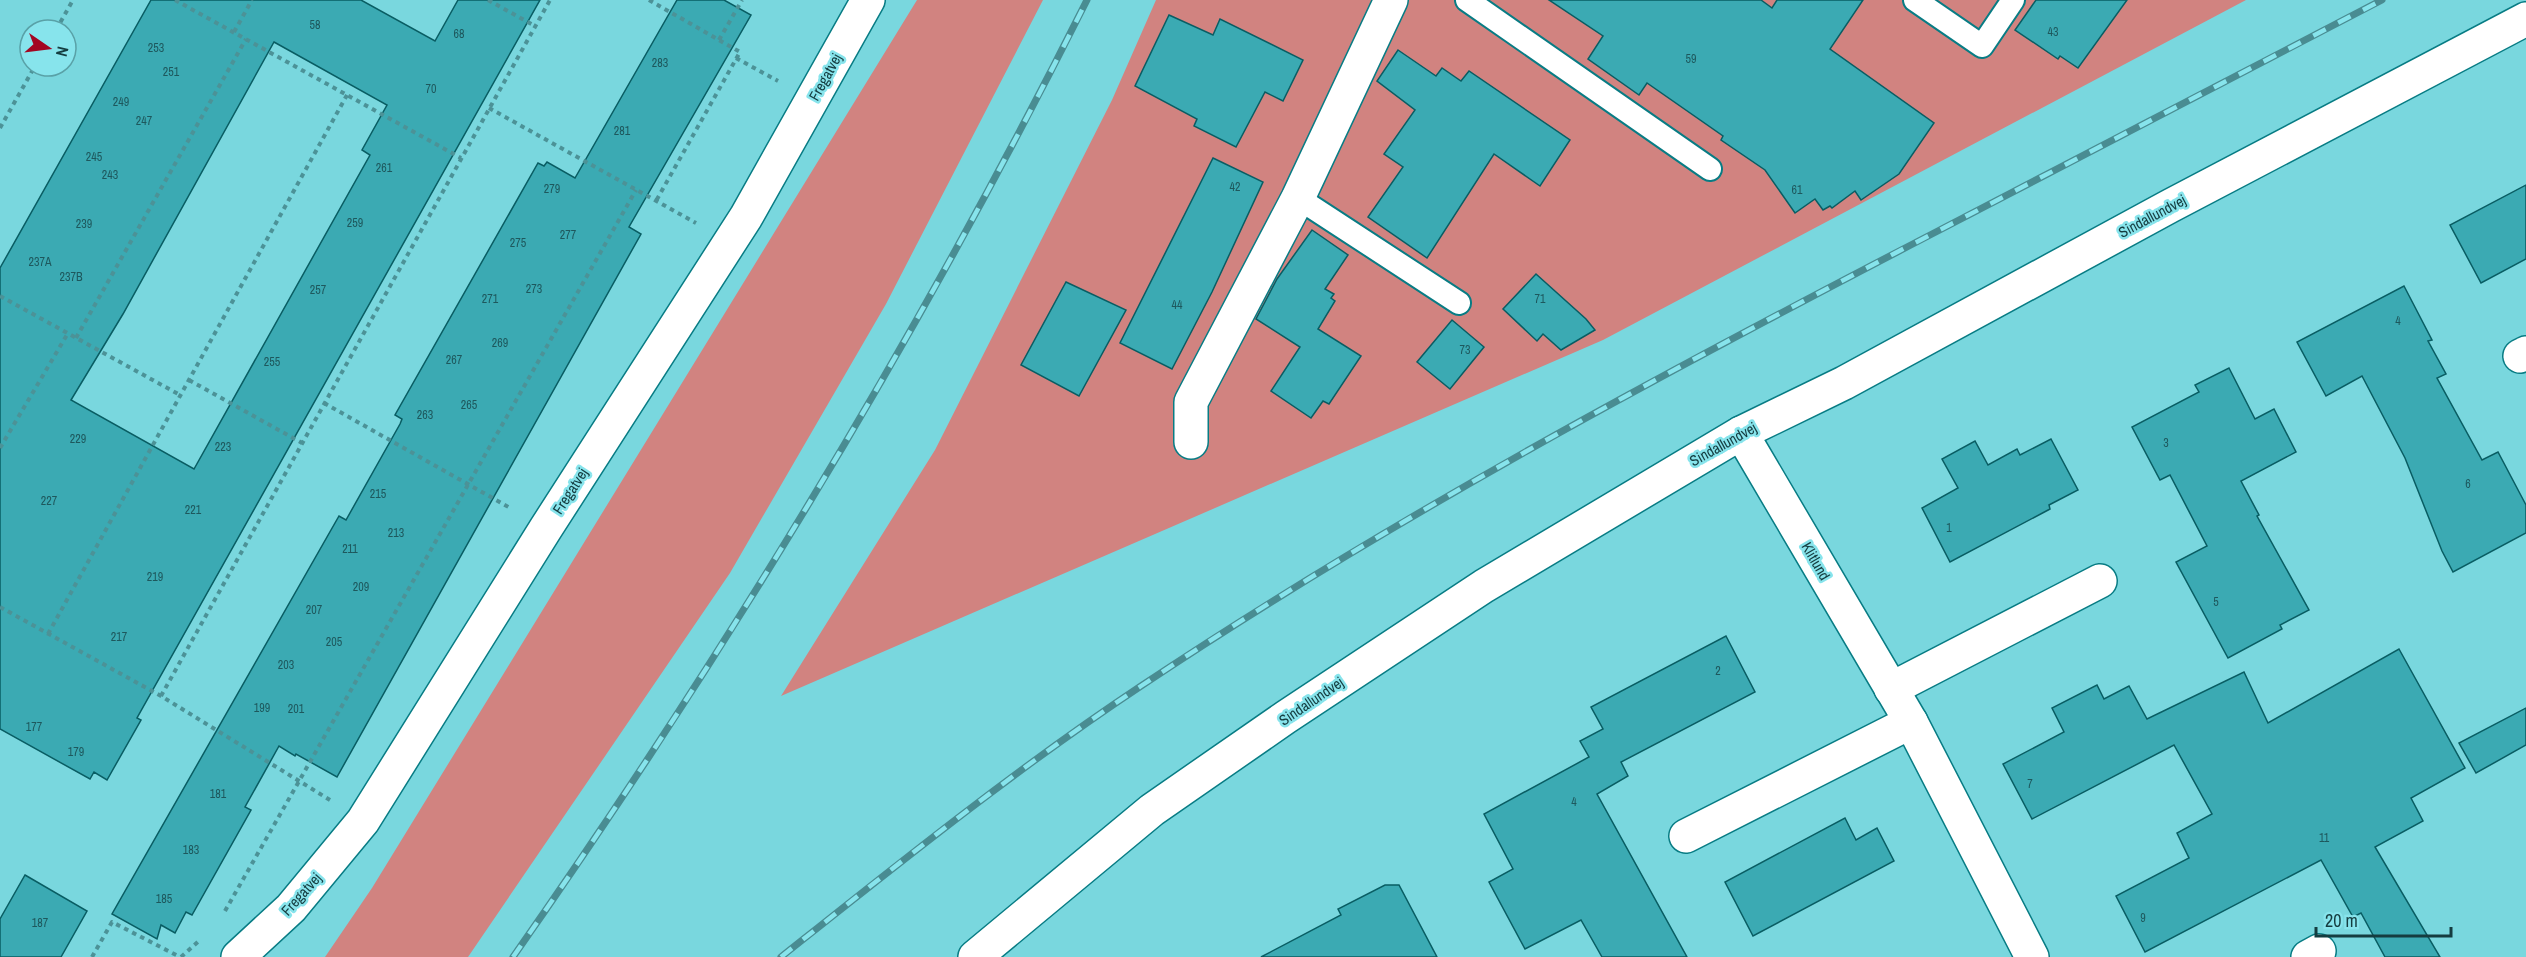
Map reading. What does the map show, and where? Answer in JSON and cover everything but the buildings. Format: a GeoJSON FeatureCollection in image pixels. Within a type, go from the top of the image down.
{"type":"FeatureCollection","features":[{"type":"Feature","properties":{"kind":"street","name":"Fregatvej"},"geometry":{"type":"LineString","coordinates":[[238,957],[291,908],[363,821],[546,528],[746,217],[868,0]]}},
{"type":"Feature","properties":{"kind":"street"},"geometry":{"type":"LineString","coordinates":[[1191,442],[1191,402],[1298,198],[1391,0]]}},
{"type":"Feature","properties":{"kind":"street","name":"Sindallundvej"},"geometry":{"type":"LineString","coordinates":[[975,957],[1152,810],[1286,717],[1484,586],[1741,433],[1844,383],[2170,206],[2526,19]]}},
{"type":"Feature","properties":{"kind":"street","name":"Klitlund"},"geometry":{"type":"LineString","coordinates":[[1741,433],[1911,722],[2032,957]]}},
{"type":"Feature","properties":{"kind":"street"},"geometry":{"type":"LineString","coordinates":[[1891,689],[2100,581]]}},
{"type":"Feature","properties":{"kind":"street"},"geometry":{"type":"LineString","coordinates":[[1686,836],[1911,722]]}},
{"type":"Feature","properties":{"kind":"lane"},"geometry":{"type":"LineString","coordinates":[[1467,0],[1710,169]]}},
{"type":"Feature","properties":{"kind":"lane"},"geometry":{"type":"LineString","coordinates":[[1915,0],[1982,46],[2013,0]]}},
{"type":"Feature","properties":{"kind":"lane"},"geometry":{"type":"LineString","coordinates":[[1298,198],[1459,303]]}},
{"type":"Feature","properties":{"kind":"path"},"geometry":{"type":"LineString","coordinates":[[63,18],[73,0]]}},
{"type":"Feature","properties":{"kind":"path"},"geometry":{"type":"LineString","coordinates":[[175,0],[461,158]]}},
{"type":"Feature","properties":{"kind":"path"},"geometry":{"type":"LineString","coordinates":[[234,32],[252,0]]}},
{"type":"Feature","properties":{"kind":"path"},"geometry":{"type":"LineString","coordinates":[[488,0],[535,26]]}},
{"type":"Feature","properties":{"kind":"path"},"geometry":{"type":"LineString","coordinates":[[161,696],[550,0]]}},
{"type":"Feature","properties":{"kind":"path"},"geometry":{"type":"LineString","coordinates":[[649,0],[740,52],[656,201]]}},
{"type":"Feature","properties":{"kind":"path"},"geometry":{"type":"LineString","coordinates":[[719,40],[742,0]]}},
{"type":"Feature","properties":{"kind":"path"},"geometry":{"type":"LineString","coordinates":[[76,338],[246,39]]}},
{"type":"Feature","properties":{"kind":"path"},"geometry":{"type":"LineString","coordinates":[[0,128],[28,78]]}},
{"type":"Feature","properties":{"kind":"path"},"geometry":{"type":"LineString","coordinates":[[48,634],[347,95]]}},
{"type":"Feature","properties":{"kind":"path"},"geometry":{"type":"LineString","coordinates":[[489,108],[730,242]]}},
{"type":"Feature","properties":{"kind":"path"},"geometry":{"type":"LineString","coordinates":[[224,913],[636,190]]}},
{"type":"Feature","properties":{"kind":"path"},"geometry":{"type":"LineString","coordinates":[[0,296],[180,395]]}},
{"type":"Feature","properties":{"kind":"path"},"geometry":{"type":"LineString","coordinates":[[0,448],[68,333]]}},
{"type":"Feature","properties":{"kind":"path"},"geometry":{"type":"LineString","coordinates":[[189,380],[302,443]]}},
{"type":"Feature","properties":{"kind":"path"},"geometry":{"type":"LineString","coordinates":[[324,403],[546,528]]}},
{"type":"Feature","properties":{"kind":"path"},"geometry":{"type":"LineString","coordinates":[[0,607],[161,696],[363,821]]}},
{"type":"Feature","properties":{"kind":"path"},"geometry":{"type":"LineString","coordinates":[[92,957],[112,922],[180,957],[203,937]]}},
{"type":"Feature","properties":{"kind":"shaded area"},"geometry":{"type":"Polygon","coordinates":[[[917,0],[1043,0],[886,304],[730,573],[468,957],[325,957],[372,888],[917,0]]]}},
{"type":"Feature","properties":{"kind":"shaded area"},"geometry":{"type":"Polygon","coordinates":[[[1156,0],[2246,0],[1603,340],[781,696],[935,450],[1112,100],[1156,0]]]}},
{"type":"Feature","properties":{"kind":"railway"},"geometry":{"type":"LineString","coordinates":[[513,957],[669,726],[818,489],[957,247],[1087,0]]}},
{"type":"Feature","properties":{"kind":"railway"},"geometry":{"type":"LineString","coordinates":[[781,957],[1048,750],[1141,686],[1333,564],[1530,449],[1730,340],[2382,0]]}}]}
